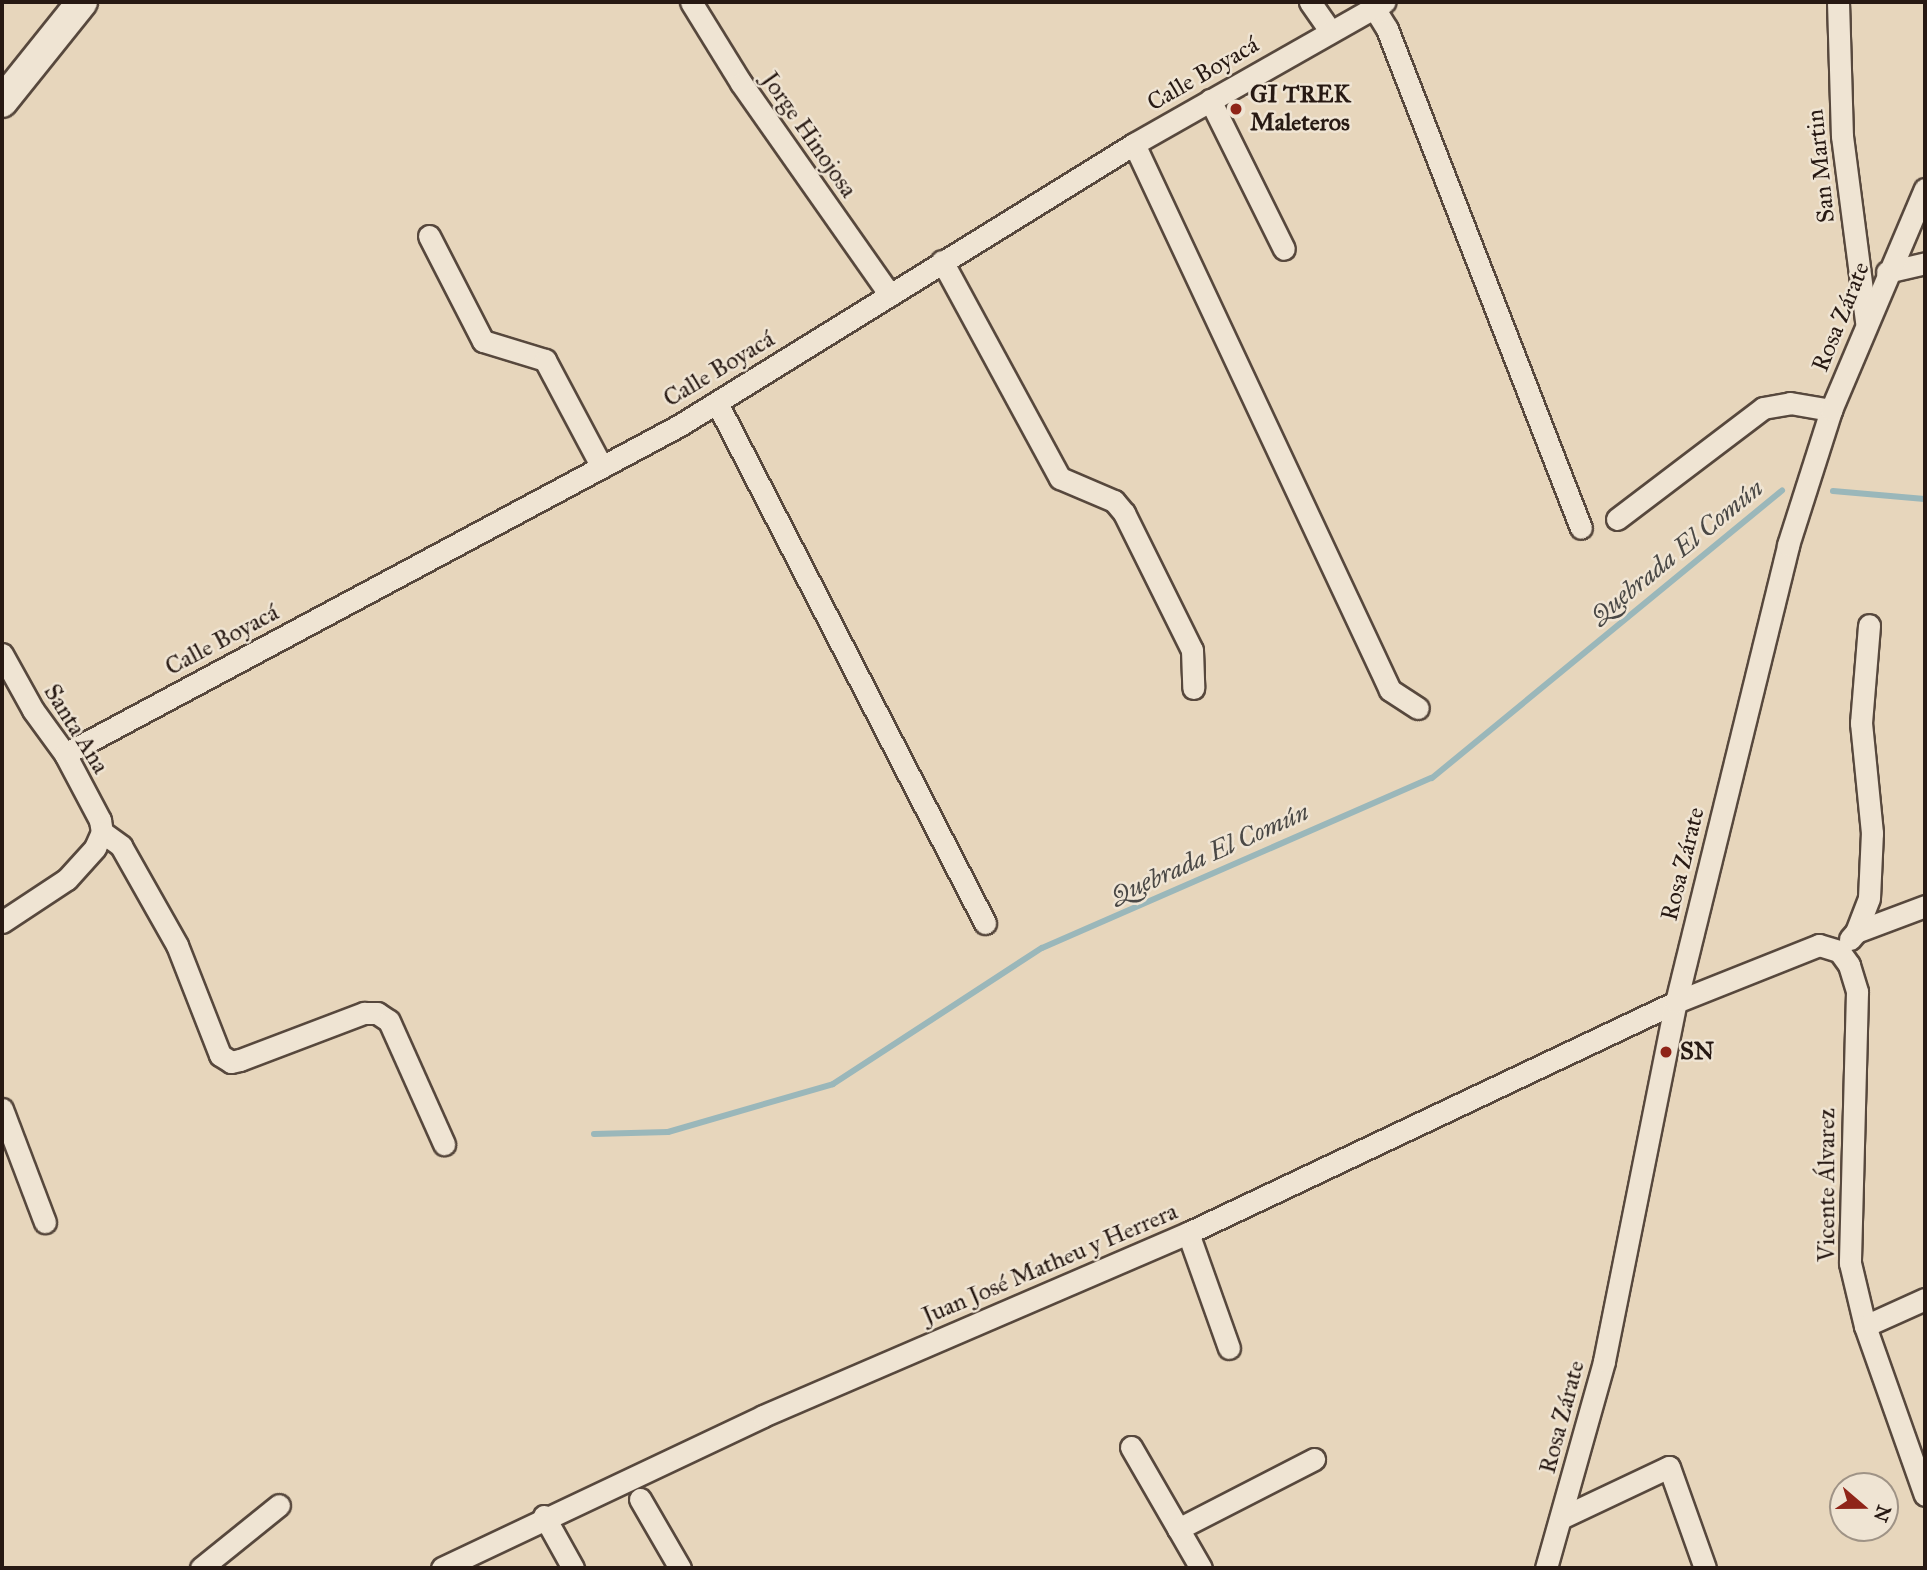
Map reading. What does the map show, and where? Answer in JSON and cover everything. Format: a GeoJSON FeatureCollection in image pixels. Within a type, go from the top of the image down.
{"type":"FeatureCollection","features":[{"type":"Feature","properties":{"kind":"street"},"geometry":{"type":"LineString","coordinates":[[2,102],[82,2]]}},
{"type":"Feature","properties":{"kind":"street","name":"Jorge Hinojosa"},"geometry":{"type":"LineString","coordinates":[[691,2],[741,83],[890,295]]}},
{"type":"Feature","properties":{"kind":"street"},"geometry":{"type":"LineString","coordinates":[[1310,2],[1330,31]]}},
{"type":"Feature","properties":{"kind":"street","name":"San Martin"},"geometry":{"type":"LineString","coordinates":[[1839,2],[1842,136],[1866,324]]}},
{"type":"Feature","properties":{"kind":"street"},"geometry":{"type":"LineString","coordinates":[[1379,5],[1581,528]]}},
{"type":"Feature","properties":{"kind":"street","name":"Calle Boyacá"},"geometry":{"type":"LineString","coordinates":[[65,754],[717,403],[1134,144],[1379,5]]}},
{"type":"Feature","properties":{"kind":"street"},"geometry":{"type":"LineString","coordinates":[[1210,100],[1284,249]]}},
{"type":"Feature","properties":{"kind":"street"},"geometry":{"type":"LineString","coordinates":[[1134,144],[1390,690],[1418,708]]}},
{"type":"Feature","properties":{"kind":"street","name":"Rosa Zárate"},"geometry":{"type":"LineString","coordinates":[[1546,1568],[1555,1547],[1604,1361],[1676,1002],[1788,545],[1831,410],[1887,272],[1925,189]]}},
{"type":"Feature","properties":{"kind":"street"},"geometry":{"type":"LineString","coordinates":[[429,236],[482,341],[545,360],[601,467]]}},
{"type":"Feature","properties":{"kind":"street"},"geometry":{"type":"LineString","coordinates":[[942,261],[1060,478],[1114,501],[1124,513],[1192,650],[1193,688]]}},
{"type":"Feature","properties":{"kind":"street"},"geometry":{"type":"LineString","coordinates":[[1887,272],[1925,264]]}},
{"type":"Feature","properties":{"kind":"street"},"geometry":{"type":"LineString","coordinates":[[1617,519],[1763,408],[1790,402],[1831,410]]}},
{"type":"Feature","properties":{"kind":"street"},"geometry":{"type":"LineString","coordinates":[[717,403],[985,923]]}},
{"type":"Feature","properties":{"kind":"street"},"geometry":{"type":"LineString","coordinates":[[1856,932],[1869,898],[1872,833],[1861,723],[1869,625]]}},
{"type":"Feature","properties":{"kind":"street","name":"Santa Ana"},"geometry":{"type":"LineString","coordinates":[[2,654],[33,710],[65,754],[100,820],[102,832]]}},
{"type":"Feature","properties":{"kind":"street"},"geometry":{"type":"LineString","coordinates":[[2,922],[66,879],[94,848],[102,832],[121,846],[177,945],[220,1055],[231,1062],[240,1060],[364,1013],[377,1013],[389,1021],[444,1144]]}},
{"type":"Feature","properties":{"kind":"street"},"geometry":{"type":"LineString","coordinates":[[1676,1002],[1829,948],[1856,932],[1925,906]]}},
{"type":"Feature","properties":{"kind":"street","name":"Vicente Álvarez"},"geometry":{"type":"LineString","coordinates":[[1829,948],[1849,965],[1857,992],[1850,1263],[1865,1326],[1925,1495]]}},
{"type":"Feature","properties":{"kind":"street","name":"Juan José Matheu y Herrera"},"geometry":{"type":"LineString","coordinates":[[442,1568],[544,1516],[763,1416],[1188,1233],[1676,1002]]}},
{"type":"Feature","properties":{"kind":"street"},"geometry":{"type":"LineString","coordinates":[[2,1109],[45,1222]]}},
{"type":"Feature","properties":{"kind":"street"},"geometry":{"type":"LineString","coordinates":[[1188,1233],[1229,1348]]}},
{"type":"Feature","properties":{"kind":"street"},"geometry":{"type":"LineString","coordinates":[[1865,1326],[1925,1299]]}},
{"type":"Feature","properties":{"kind":"street"},"geometry":{"type":"LineString","coordinates":[[1131,1447],[1201,1568]]}},
{"type":"Feature","properties":{"kind":"street"},"geometry":{"type":"LineString","coordinates":[[1178,1529],[1314,1459]]}},
{"type":"Feature","properties":{"kind":"street"},"geometry":{"type":"LineString","coordinates":[[1563,1517],[1669,1467],[1705,1568]]}},
{"type":"Feature","properties":{"kind":"street"},"geometry":{"type":"LineString","coordinates":[[640,1499],[680,1568]]}},
{"type":"Feature","properties":{"kind":"street"},"geometry":{"type":"LineString","coordinates":[[201,1568],[279,1505]]}},
{"type":"Feature","properties":{"kind":"street"},"geometry":{"type":"LineString","coordinates":[[544,1516],[573,1568]]}},
{"type":"Feature","properties":{"kind":"street"},"geometry":{"type":"LineString","coordinates":[[1555,1547],[1565,1568]]}},
{"type":"Feature","properties":{"kind":"waterway","name":"Quebrada El Común"},"geometry":{"type":"LineString","coordinates":[[594,1134],[668,1132],[833,1084],[1042,948],[1432,778],[1782,491]]}},
{"type":"Feature","properties":{"kind":"waterway","name":"Quebrada El Común"},"geometry":{"type":"LineString","coordinates":[[1833,491],[1925,499]]}},
{"type":"Feature","properties":{"kind":"place","name":"GI TREK Maleteros"},"geometry":{"type":"Point","coordinates":[1236,109]}},
{"type":"Feature","properties":{"kind":"place","name":"SN"},"geometry":{"type":"Point","coordinates":[1666,1052]}}]}
